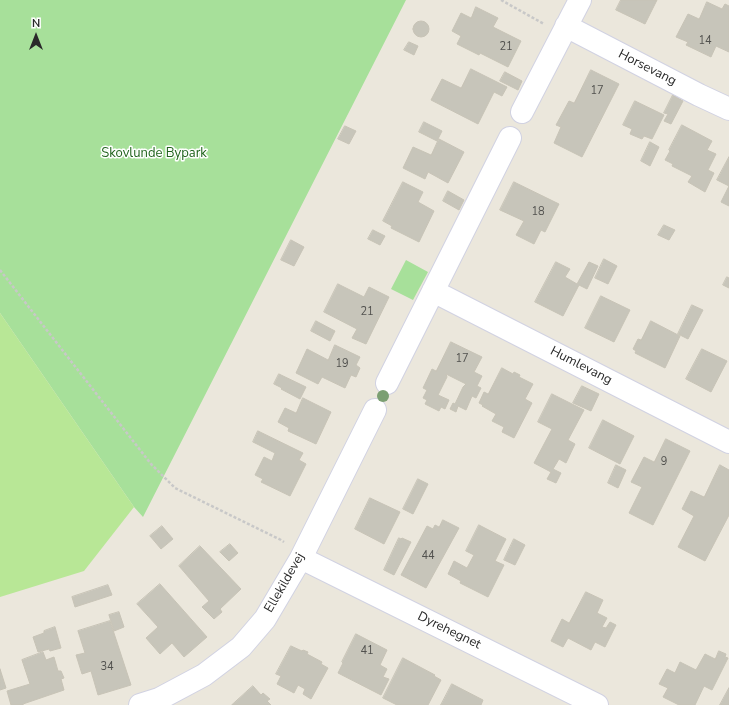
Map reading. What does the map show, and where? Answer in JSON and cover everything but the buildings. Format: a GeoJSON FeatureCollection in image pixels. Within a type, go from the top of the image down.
{"type":"FeatureCollection","features":[{"type":"Feature","properties":{"kind":"street"},"geometry":{"type":"LineString","coordinates":[[522,112],[580,0]]}},
{"type":"Feature","properties":{"kind":"street","name":"Horsevang"},"geometry":{"type":"LineString","coordinates":[[564,30],[729,109]]}},
{"type":"Feature","properties":{"kind":"street"},"geometry":{"type":"LineString","coordinates":[[387,383],[510,138]]}},
{"type":"Feature","properties":{"kind":"street","name":"Humlevang"},"geometry":{"type":"LineString","coordinates":[[433,291],[729,442]]}},
{"type":"Feature","properties":{"kind":"street","name":"Ellekildevej"},"geometry":{"type":"LineString","coordinates":[[140,705],[159,699],[204,675],[241,647],[264,619],[300,558],[375,410]]}},
{"type":"Feature","properties":{"kind":"street","name":"Dyrehegnet"},"geometry":{"type":"LineString","coordinates":[[300,558],[597,705]]}},
{"type":"Feature","properties":{"kind":"path"},"geometry":{"type":"LineString","coordinates":[[501,0],[564,30]]}},
{"type":"Feature","properties":{"kind":"path"},"geometry":{"type":"LineString","coordinates":[[0,270],[151,464],[175,488],[281,540],[300,558]]}},
{"type":"Feature","properties":{"kind":"green space","name":"Skovlunde Bypark"},"geometry":{"type":"Polygon","coordinates":[[[0,0],[406,0],[143,517],[134,507],[0,313],[0,0]]]}},
{"type":"Feature","properties":{"kind":"green space"},"geometry":{"type":"Polygon","coordinates":[[[406,260],[428,272],[413,300],[391,289],[406,260]]]}},
{"type":"Feature","properties":{"kind":"green space"},"geometry":{"type":"Polygon","coordinates":[[[0,313],[134,507],[84,571],[0,597],[0,313]]]}}]}
